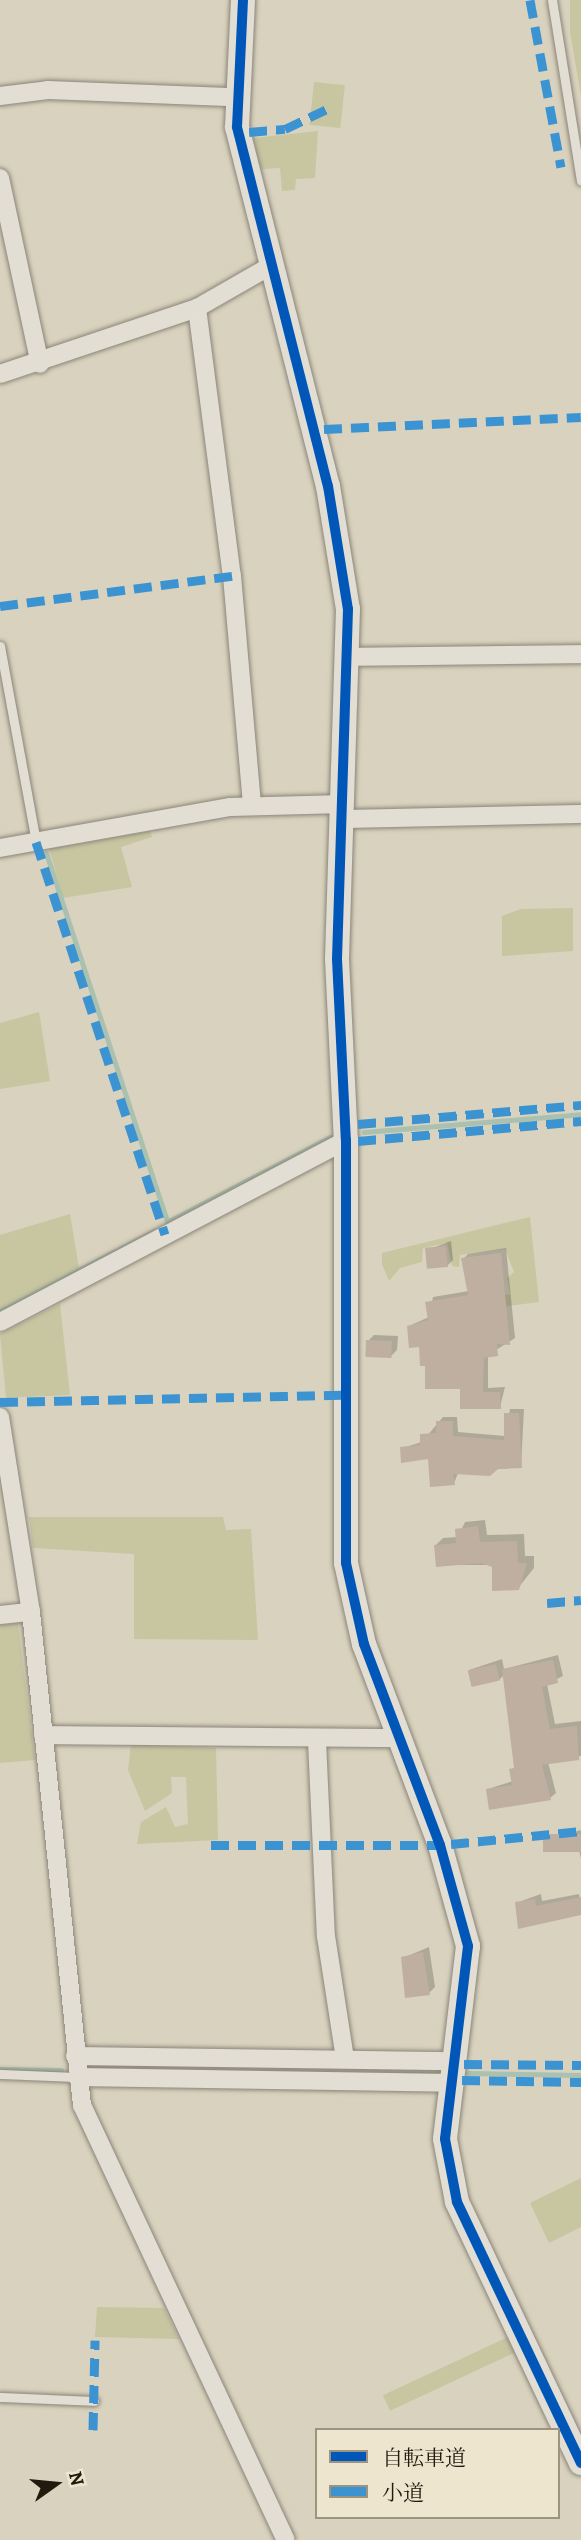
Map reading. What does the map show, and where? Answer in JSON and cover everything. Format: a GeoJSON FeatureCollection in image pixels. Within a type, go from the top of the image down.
{"type":"FeatureCollection","features":[{"type":"Feature","properties":{"kind":"street"},"geometry":{"type":"LineString","coordinates":[[243,0],[234,97],[272,265],[328,486],[348,609],[337,959],[346,1140],[343,1536],[364,1644],[440,1845],[468,1946],[467,1990],[452,2072],[445,2139],[457,2203],[581,2463]]}},
{"type":"Feature","properties":{"kind":"street"},"geometry":{"type":"LineString","coordinates":[[0,96],[48,90],[234,97]]}},
{"type":"Feature","properties":{"kind":"street"},"geometry":{"type":"LineString","coordinates":[[0,178],[40,364]]}},
{"type":"Feature","properties":{"kind":"street"},"geometry":{"type":"LineString","coordinates":[[0,374],[40,364],[197,308],[272,265]]}},
{"type":"Feature","properties":{"kind":"street"},"geometry":{"type":"LineString","coordinates":[[197,308],[232,576],[252,805]]}},
{"type":"Feature","properties":{"kind":"street"},"geometry":{"type":"LineString","coordinates":[[347,657],[581,653]]}},
{"type":"Feature","properties":{"kind":"street"},"geometry":{"type":"LineString","coordinates":[[0,848],[252,805],[343,811],[581,814]]}},
{"type":"Feature","properties":{"kind":"street"},"geometry":{"type":"LineString","coordinates":[[0,1322],[346,1140]]}},
{"type":"Feature","properties":{"kind":"street"},"geometry":{"type":"LineString","coordinates":[[0,1417],[31,1612],[75,2056],[88,2124],[286,2540]]}},
{"type":"Feature","properties":{"kind":"street"},"geometry":{"type":"LineString","coordinates":[[0,1615],[31,1612]]}},
{"type":"Feature","properties":{"kind":"street"},"geometry":{"type":"LineString","coordinates":[[43,1735],[317,1741],[399,1738]]}},
{"type":"Feature","properties":{"kind":"street"},"geometry":{"type":"LineString","coordinates":[[317,1741],[326,1936],[345,2059]]}},
{"type":"Feature","properties":{"kind":"street"},"geometry":{"type":"LineString","coordinates":[[75,2056],[345,2059],[452,2072]]}},
{"type":"Feature","properties":{"kind":"street"},"geometry":{"type":"LineString","coordinates":[[78,2077],[452,2072]]}},
{"type":"Feature","properties":{"kind":"lane"},"geometry":{"type":"LineString","coordinates":[[552,0],[581,181]]}},
{"type":"Feature","properties":{"kind":"lane"},"geometry":{"type":"LineString","coordinates":[[0,646],[37,842]]}},
{"type":"Feature","properties":{"kind":"lane"},"geometry":{"type":"LineString","coordinates":[[0,2074],[78,2077]]}},
{"type":"Feature","properties":{"kind":"lane"},"geometry":{"type":"LineString","coordinates":[[0,2397],[94,2401]]}},
{"type":"Feature","properties":{"kind":"green space"},"geometry":{"type":"Polygon","coordinates":[[[570,0],[581,0],[581,96],[570,32],[570,0]]]}},
{"type":"Feature","properties":{"kind":"green space"},"geometry":{"type":"Polygon","coordinates":[[[314,82],[345,85],[340,128],[310,125],[314,82]]]}},
{"type":"Feature","properties":{"kind":"green space"},"geometry":{"type":"Polygon","coordinates":[[[318,131],[315,178],[296,179],[295,190],[282,191],[280,168],[261,169],[253,138],[318,131]]]}},
{"type":"Feature","properties":{"kind":"green space"},"geometry":{"type":"Polygon","coordinates":[[[150,831],[152,837],[121,847],[132,887],[63,898],[49,849],[150,831]]]}},
{"type":"Feature","properties":{"kind":"green space"},"geometry":{"type":"Polygon","coordinates":[[[573,908],[573,951],[502,956],[502,916],[521,909],[573,908]]]}},
{"type":"Feature","properties":{"kind":"green space"},"geometry":{"type":"Polygon","coordinates":[[[39,1012],[50,1081],[0,1089],[0,1023],[39,1012]]]}},
{"type":"Feature","properties":{"kind":"green space"},"geometry":{"type":"Polygon","coordinates":[[[70,1214],[79,1268],[0,1309],[0,1235],[70,1214]]]}},
{"type":"Feature","properties":{"kind":"green space"},"geometry":{"type":"Polygon","coordinates":[[[530,1217],[539,1302],[477,1310],[475,1301],[510,1294],[507,1278],[514,1272],[505,1249],[460,1255],[459,1267],[452,1266],[447,1243],[423,1248],[422,1262],[400,1268],[389,1281],[382,1264],[382,1253],[530,1217]]]}},
{"type":"Feature","properties":{"kind":"green space"},"geometry":{"type":"Polygon","coordinates":[[[60,1304],[70,1395],[6,1398],[0,1334],[60,1304]]]}},
{"type":"Feature","properties":{"kind":"green space"},"geometry":{"type":"Polygon","coordinates":[[[29,1517],[223,1517],[226,1530],[251,1529],[258,1640],[134,1639],[134,1554],[33,1548],[29,1517]]]}},
{"type":"Feature","properties":{"kind":"green space"},"geometry":{"type":"Polygon","coordinates":[[[18,1623],[35,1760],[0,1763],[0,1625],[18,1623]]]}},
{"type":"Feature","properties":{"kind":"green space"},"geometry":{"type":"Polygon","coordinates":[[[131,1744],[216,1748],[218,1840],[137,1844],[141,1822],[166,1807],[175,1827],[188,1824],[186,1777],[171,1777],[172,1793],[145,1811],[128,1770],[131,1744]]]}},
{"type":"Feature","properties":{"kind":"green space"},"geometry":{"type":"Polygon","coordinates":[[[581,2178],[581,2227],[549,2243],[530,2203],[581,2178]]]}},
{"type":"Feature","properties":{"kind":"green space"},"geometry":{"type":"Polygon","coordinates":[[[97,2307],[164,2308],[179,2339],[95,2337],[97,2307]]]}},
{"type":"Feature","properties":{"kind":"green space"},"geometry":{"type":"Polygon","coordinates":[[[508,2337],[515,2352],[390,2411],[383,2395],[508,2337]]]}},
{"type":"Feature","properties":{"kind":"building"},"geometry":{"type":"Polygon","coordinates":[[[446,1246],[448,1267],[427,1269],[425,1248],[446,1246]]]}},
{"type":"Feature","properties":{"kind":"building"},"geometry":{"type":"Polygon","coordinates":[[[501,1253],[510,1345],[497,1344],[498,1356],[484,1358],[483,1392],[500,1392],[501,1409],[460,1409],[460,1389],[425,1389],[425,1366],[420,1366],[419,1347],[409,1348],[407,1326],[428,1320],[425,1302],[468,1295],[461,1258],[501,1253]]]}},
{"type":"Feature","properties":{"kind":"building"},"geometry":{"type":"Polygon","coordinates":[[[366,1340],[392,1341],[391,1358],[365,1357],[366,1340]]]}},
{"type":"Feature","properties":{"kind":"building"},"geometry":{"type":"Polygon","coordinates":[[[504,1413],[519,1413],[522,1468],[498,1469],[490,1476],[453,1474],[455,1485],[430,1487],[428,1459],[401,1463],[400,1447],[420,1445],[420,1434],[436,1433],[436,1421],[453,1421],[453,1436],[504,1440],[504,1413]]]}},
{"type":"Feature","properties":{"kind":"building"},"geometry":{"type":"Polygon","coordinates":[[[478,1526],[480,1542],[517,1541],[518,1563],[527,1563],[519,1590],[492,1591],[492,1567],[481,1563],[436,1567],[434,1545],[456,1543],[455,1529],[478,1526]]]}},
{"type":"Feature","properties":{"kind":"building"},"geometry":{"type":"Polygon","coordinates":[[[553,1660],[558,1683],[542,1687],[550,1729],[577,1726],[579,1760],[542,1765],[551,1800],[489,1810],[486,1789],[512,1785],[509,1769],[514,1768],[502,1669],[553,1660]]]}},
{"type":"Feature","properties":{"kind":"building"},"geometry":{"type":"Polygon","coordinates":[[[496,1664],[500,1681],[472,1687],[468,1671],[496,1664]]]}},
{"type":"Feature","properties":{"kind":"building"},"geometry":{"type":"Polygon","coordinates":[[[543,1834],[581,1834],[581,1852],[543,1852],[543,1834]]]}},
{"type":"Feature","properties":{"kind":"building"},"geometry":{"type":"Polygon","coordinates":[[[581,1897],[581,1915],[518,1929],[515,1902],[535,1899],[536,1906],[581,1897]]]}},
{"type":"Feature","properties":{"kind":"building"},"geometry":{"type":"Polygon","coordinates":[[[423,1952],[430,1995],[405,1998],[401,1957],[423,1952]]]}},
{"type":"Feature","properties":{"kind":"waterway"},"geometry":{"type":"LineString","coordinates":[[46,853],[167,1222],[330,1137]]}},
{"type":"Feature","properties":{"kind":"waterway"},"geometry":{"type":"LineString","coordinates":[[364,1132],[581,1114]]}},
{"type":"Feature","properties":{"kind":"waterway"},"geometry":{"type":"LineString","coordinates":[[0,1311],[154,1231]]}},
{"type":"Feature","properties":{"kind":"waterway"},"geometry":{"type":"LineString","coordinates":[[0,2069],[61,2070]]}},
{"type":"Feature","properties":{"kind":"waterway"},"geometry":{"type":"LineString","coordinates":[[468,2073],[581,2075]]}},
{"type":"Feature","properties":{"kind":"waterway"},"geometry":{"type":"LineString","coordinates":[[404,2074],[437,2074]]}},
{"type":"Feature","properties":{"kind":"marked path"},"geometry":{"type":"LineString","coordinates":[[530,0],[561,167]]}},
{"type":"Feature","properties":{"kind":"marked path"},"geometry":{"type":"LineString","coordinates":[[249,132],[285,129],[327,109]]}},
{"type":"Feature","properties":{"kind":"marked path"},"geometry":{"type":"LineString","coordinates":[[324,429],[581,417]]}},
{"type":"Feature","properties":{"kind":"marked path"},"geometry":{"type":"LineString","coordinates":[[0,606],[232,576]]}},
{"type":"Feature","properties":{"kind":"marked path"},"geometry":{"type":"LineString","coordinates":[[36,842],[165,1234]]}},
{"type":"Feature","properties":{"kind":"marked path"},"geometry":{"type":"LineString","coordinates":[[358,1124],[581,1105]]}},
{"type":"Feature","properties":{"kind":"marked path"},"geometry":{"type":"LineString","coordinates":[[358,1141],[581,1121]]}},
{"type":"Feature","properties":{"kind":"marked path"},"geometry":{"type":"LineString","coordinates":[[0,1402],[343,1395]]}},
{"type":"Feature","properties":{"kind":"marked path"},"geometry":{"type":"LineString","coordinates":[[547,1603],[581,1600]]}},
{"type":"Feature","properties":{"kind":"marked path"},"geometry":{"type":"LineString","coordinates":[[451,1844],[581,1831]]}},
{"type":"Feature","properties":{"kind":"marked path"},"geometry":{"type":"LineString","coordinates":[[211,1845],[440,1845]]}},
{"type":"Feature","properties":{"kind":"marked path"},"geometry":{"type":"LineString","coordinates":[[464,2064],[581,2065]]}},
{"type":"Feature","properties":{"kind":"marked path"},"geometry":{"type":"LineString","coordinates":[[462,2080],[581,2082]]}},
{"type":"Feature","properties":{"kind":"marked path"},"geometry":{"type":"LineString","coordinates":[[93,2430],[95,2340]]}},
{"type":"Feature","properties":{"kind":"cycle path"},"geometry":{"type":"LineString","coordinates":[[243,0],[237,127],[328,486],[348,609],[337,959],[346,1140],[346,1563],[364,1644],[440,1845],[468,1946],[445,2139],[457,2202],[581,2463]]}}]}
